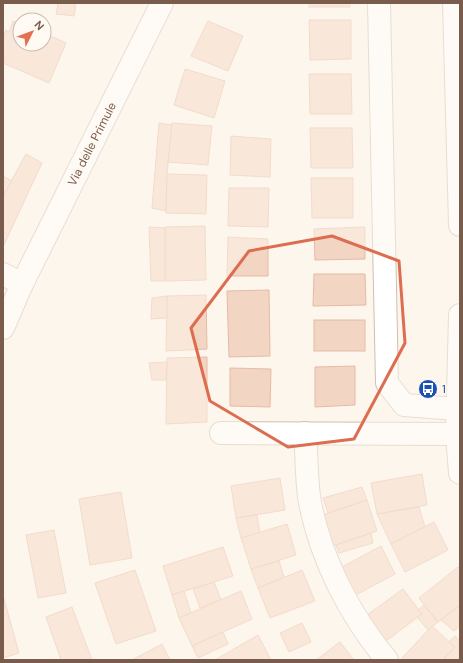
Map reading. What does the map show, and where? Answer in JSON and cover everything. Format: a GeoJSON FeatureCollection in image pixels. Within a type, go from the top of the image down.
{"type":"FeatureCollection","features":[{"type":"Feature","properties":{"kind":"street","name":"Via delle Primule"},"geometry":{"type":"LineString","coordinates":[[3,328],[22,284],[162,3]]}},
{"type":"Feature","properties":{"kind":"street"},"geometry":{"type":"LineString","coordinates":[[379,3],[387,383],[404,404],[457,408]]}},
{"type":"Feature","properties":{"kind":"street"},"geometry":{"type":"LineString","coordinates":[[454,3],[460,225]]}},
{"type":"Feature","properties":{"kind":"street"},"geometry":{"type":"LineString","coordinates":[[3,274],[22,284]]}},
{"type":"Feature","properties":{"kind":"street"},"geometry":{"type":"LineString","coordinates":[[460,315],[457,408],[460,474]]}},
{"type":"Feature","properties":{"kind":"street"},"geometry":{"type":"LineString","coordinates":[[221,433],[457,434]]}},
{"type":"Feature","properties":{"kind":"street"},"geometry":{"type":"LineString","coordinates":[[305,433],[310,502],[328,565],[353,611],[387,660]]}},
{"type":"Feature","properties":{"kind":"highlighted area"},"geometry":{"type":"Polygon","coordinates":[[[332,236],[399,261],[405,343],[354,439],[288,447],[210,401],[191,328],[249,251],[332,236]]]}},
{"type":"Feature","properties":{"kind":"building"},"geometry":{"type":"Polygon","coordinates":[[[58,3],[76,3],[74,16],[56,14],[58,3]]]}},
{"type":"Feature","properties":{"kind":"building"},"geometry":{"type":"Polygon","coordinates":[[[309,3],[350,3],[350,7],[309,7],[309,3]]]}},
{"type":"Feature","properties":{"kind":"building"},"geometry":{"type":"Polygon","coordinates":[[[309,20],[351,20],[351,59],[310,60],[309,20]]]}},
{"type":"Feature","properties":{"kind":"building"},"geometry":{"type":"Polygon","coordinates":[[[208,21],[243,36],[228,71],[191,56],[208,21]]]}},
{"type":"Feature","properties":{"kind":"building"},"geometry":{"type":"Polygon","coordinates":[[[12,24],[12,52],[52,52],[52,37],[66,43],[49,83],[3,63],[3,38],[6,30],[9,32],[12,24]]]}},
{"type":"Feature","properties":{"kind":"building"},"geometry":{"type":"Polygon","coordinates":[[[185,69],[225,81],[214,118],[174,105],[185,69]]]}},
{"type":"Feature","properties":{"kind":"building"},"geometry":{"type":"Polygon","coordinates":[[[309,74],[351,74],[352,114],[310,114],[309,74]]]}},
{"type":"Feature","properties":{"kind":"building"},"geometry":{"type":"Polygon","coordinates":[[[159,123],[172,125],[167,174],[166,211],[152,208],[159,123]]]}},
{"type":"Feature","properties":{"kind":"building"},"geometry":{"type":"Polygon","coordinates":[[[172,123],[212,126],[208,165],[168,162],[172,123]]]}},
{"type":"Feature","properties":{"kind":"building"},"geometry":{"type":"Polygon","coordinates":[[[310,128],[352,128],[353,168],[311,168],[310,128]]]}},
{"type":"Feature","properties":{"kind":"building"},"geometry":{"type":"Polygon","coordinates":[[[231,136],[271,139],[270,177],[230,175],[231,136]]]}},
{"type":"Feature","properties":{"kind":"building"},"geometry":{"type":"Polygon","coordinates":[[[26,154],[42,163],[3,247],[3,196],[26,154]]]}},
{"type":"Feature","properties":{"kind":"building"},"geometry":{"type":"Polygon","coordinates":[[[167,174],[207,175],[206,214],[166,213],[167,174]]]}},
{"type":"Feature","properties":{"kind":"building"},"geometry":{"type":"Polygon","coordinates":[[[3,176],[12,181],[3,196],[3,176]]]}},
{"type":"Feature","properties":{"kind":"building"},"geometry":{"type":"Polygon","coordinates":[[[311,178],[353,178],[353,218],[312,218],[311,178]]]}},
{"type":"Feature","properties":{"kind":"building"},"geometry":{"type":"Polygon","coordinates":[[[229,188],[269,188],[268,227],[228,226],[229,188]]]}},
{"type":"Feature","properties":{"kind":"building"},"geometry":{"type":"Polygon","coordinates":[[[205,226],[206,280],[165,281],[165,227],[205,226]]]}},
{"type":"Feature","properties":{"kind":"building"},"geometry":{"type":"Polygon","coordinates":[[[149,227],[165,228],[165,281],[151,281],[149,227]]]}},
{"type":"Feature","properties":{"kind":"building"},"geometry":{"type":"Polygon","coordinates":[[[365,227],[365,259],[315,260],[314,229],[365,227]]]}},
{"type":"Feature","properties":{"kind":"building"},"geometry":{"type":"Polygon","coordinates":[[[228,237],[268,239],[268,276],[227,276],[228,237]]]}},
{"type":"Feature","properties":{"kind":"building"},"geometry":{"type":"Polygon","coordinates":[[[314,274],[365,274],[366,305],[313,306],[314,274]]]}},
{"type":"Feature","properties":{"kind":"building"},"geometry":{"type":"Polygon","coordinates":[[[269,290],[270,356],[229,357],[227,291],[269,290]]]}},
{"type":"Feature","properties":{"kind":"building"},"geometry":{"type":"Polygon","coordinates":[[[206,295],[207,349],[166,351],[167,296],[206,295]]]}},
{"type":"Feature","properties":{"kind":"building"},"geometry":{"type":"Polygon","coordinates":[[[167,296],[167,318],[151,319],[152,298],[167,296]]]}},
{"type":"Feature","properties":{"kind":"building"},"geometry":{"type":"Polygon","coordinates":[[[314,320],[365,320],[365,351],[314,351],[314,320]]]}},
{"type":"Feature","properties":{"kind":"building"},"geometry":{"type":"Polygon","coordinates":[[[207,357],[207,422],[166,424],[167,358],[207,357]]]}},
{"type":"Feature","properties":{"kind":"building"},"geometry":{"type":"Polygon","coordinates":[[[167,362],[166,380],[152,380],[149,363],[167,362]]]}},
{"type":"Feature","properties":{"kind":"building"},"geometry":{"type":"Polygon","coordinates":[[[355,366],[355,405],[315,407],[315,367],[355,366]]]}},
{"type":"Feature","properties":{"kind":"building"},"geometry":{"type":"Polygon","coordinates":[[[230,368],[271,369],[270,407],[230,406],[230,368]]]}},
{"type":"Feature","properties":{"kind":"building"},"geometry":{"type":"Polygon","coordinates":[[[422,474],[427,505],[377,514],[371,483],[422,474]]]}},
{"type":"Feature","properties":{"kind":"building"},"geometry":{"type":"Polygon","coordinates":[[[280,478],[285,510],[236,518],[231,486],[280,478]]]}},
{"type":"Feature","properties":{"kind":"building"},"geometry":{"type":"Polygon","coordinates":[[[362,487],[367,500],[328,513],[323,498],[362,487]]]}},
{"type":"Feature","properties":{"kind":"building"},"geometry":{"type":"Polygon","coordinates":[[[121,492],[132,558],[90,565],[79,499],[121,492]]]}},
{"type":"Feature","properties":{"kind":"building"},"geometry":{"type":"Polygon","coordinates":[[[367,500],[377,531],[333,546],[323,515],[367,500]]]}},
{"type":"Feature","properties":{"kind":"building"},"geometry":{"type":"Polygon","coordinates":[[[419,507],[425,527],[391,544],[377,514],[419,507]]]}},
{"type":"Feature","properties":{"kind":"building"},"geometry":{"type":"Polygon","coordinates":[[[257,515],[260,533],[241,538],[236,518],[257,515]]]}},
{"type":"Feature","properties":{"kind":"building"},"geometry":{"type":"Polygon","coordinates":[[[434,522],[448,550],[405,572],[391,544],[434,522]]]}},
{"type":"Feature","properties":{"kind":"building"},"geometry":{"type":"Polygon","coordinates":[[[287,524],[296,555],[251,569],[241,538],[287,524]]]}},
{"type":"Feature","properties":{"kind":"building"},"geometry":{"type":"Polygon","coordinates":[[[54,530],[66,593],[38,598],[26,535],[54,530]]]}},
{"type":"Feature","properties":{"kind":"building"},"geometry":{"type":"Polygon","coordinates":[[[371,533],[373,543],[339,553],[336,545],[371,533]]]}},
{"type":"Feature","properties":{"kind":"building"},"geometry":{"type":"Polygon","coordinates":[[[381,546],[395,574],[354,596],[340,568],[381,546]]]}},
{"type":"Feature","properties":{"kind":"building"},"geometry":{"type":"Polygon","coordinates":[[[223,547],[233,576],[172,595],[163,566],[223,547]]]}},
{"type":"Feature","properties":{"kind":"building"},"geometry":{"type":"Polygon","coordinates":[[[279,561],[284,577],[258,588],[251,569],[279,561]]]}},
{"type":"Feature","properties":{"kind":"building"},"geometry":{"type":"Polygon","coordinates":[[[458,567],[460,569],[460,605],[438,622],[419,598],[458,567]]]}},
{"type":"Feature","properties":{"kind":"building"},"geometry":{"type":"Polygon","coordinates":[[[135,570],[156,631],[116,644],[95,583],[135,570]]]}},
{"type":"Feature","properties":{"kind":"building"},"geometry":{"type":"Polygon","coordinates":[[[302,570],[315,601],[270,618],[258,588],[302,570]]]}},
{"type":"Feature","properties":{"kind":"building"},"geometry":{"type":"Polygon","coordinates":[[[214,582],[221,600],[200,608],[193,589],[214,582]]]}},
{"type":"Feature","properties":{"kind":"building"},"geometry":{"type":"Polygon","coordinates":[[[403,589],[422,614],[386,641],[367,615],[403,589]]]}},
{"type":"Feature","properties":{"kind":"building"},"geometry":{"type":"Polygon","coordinates":[[[184,591],[191,613],[179,618],[172,595],[184,591]]]}},
{"type":"Feature","properties":{"kind":"building"},"geometry":{"type":"Polygon","coordinates":[[[241,591],[252,619],[192,646],[179,618],[241,591]]]}},
{"type":"Feature","properties":{"kind":"building"},"geometry":{"type":"Polygon","coordinates":[[[3,595],[19,653],[3,658],[3,595]]]}},
{"type":"Feature","properties":{"kind":"building"},"geometry":{"type":"Polygon","coordinates":[[[424,605],[438,622],[428,630],[417,617],[422,614],[418,610],[424,605]]]}},
{"type":"Feature","properties":{"kind":"building"},"geometry":{"type":"Polygon","coordinates":[[[460,605],[460,626],[454,631],[441,620],[460,605]]]}},
{"type":"Feature","properties":{"kind":"building"},"geometry":{"type":"Polygon","coordinates":[[[72,607],[92,660],[61,660],[46,617],[72,607]]]}},
{"type":"Feature","properties":{"kind":"building"},"geometry":{"type":"Polygon","coordinates":[[[302,623],[311,642],[289,652],[280,633],[302,623]]]}},
{"type":"Feature","properties":{"kind":"building"},"geometry":{"type":"Polygon","coordinates":[[[432,626],[455,647],[443,660],[402,660],[401,659],[432,626]]]}},
{"type":"Feature","properties":{"kind":"building"},"geometry":{"type":"Polygon","coordinates":[[[223,632],[228,644],[198,658],[192,646],[223,632]]]}},
{"type":"Feature","properties":{"kind":"building"},"geometry":{"type":"Polygon","coordinates":[[[258,635],[271,660],[215,660],[258,635]]]}},
{"type":"Feature","properties":{"kind":"building"},"geometry":{"type":"Polygon","coordinates":[[[455,636],[460,641],[460,656],[457,660],[443,660],[455,647],[449,642],[455,636]]]}},
{"type":"Feature","properties":{"kind":"building"},"geometry":{"type":"Polygon","coordinates":[[[340,642],[354,660],[316,660],[340,642]]]}},
{"type":"Feature","properties":{"kind":"building"},"geometry":{"type":"Polygon","coordinates":[[[162,644],[170,660],[132,660],[162,644]]]}},
{"type":"Feature","properties":{"kind":"place","name":"1"},"geometry":{"type":"Point","coordinates":[428,389]}}]}
